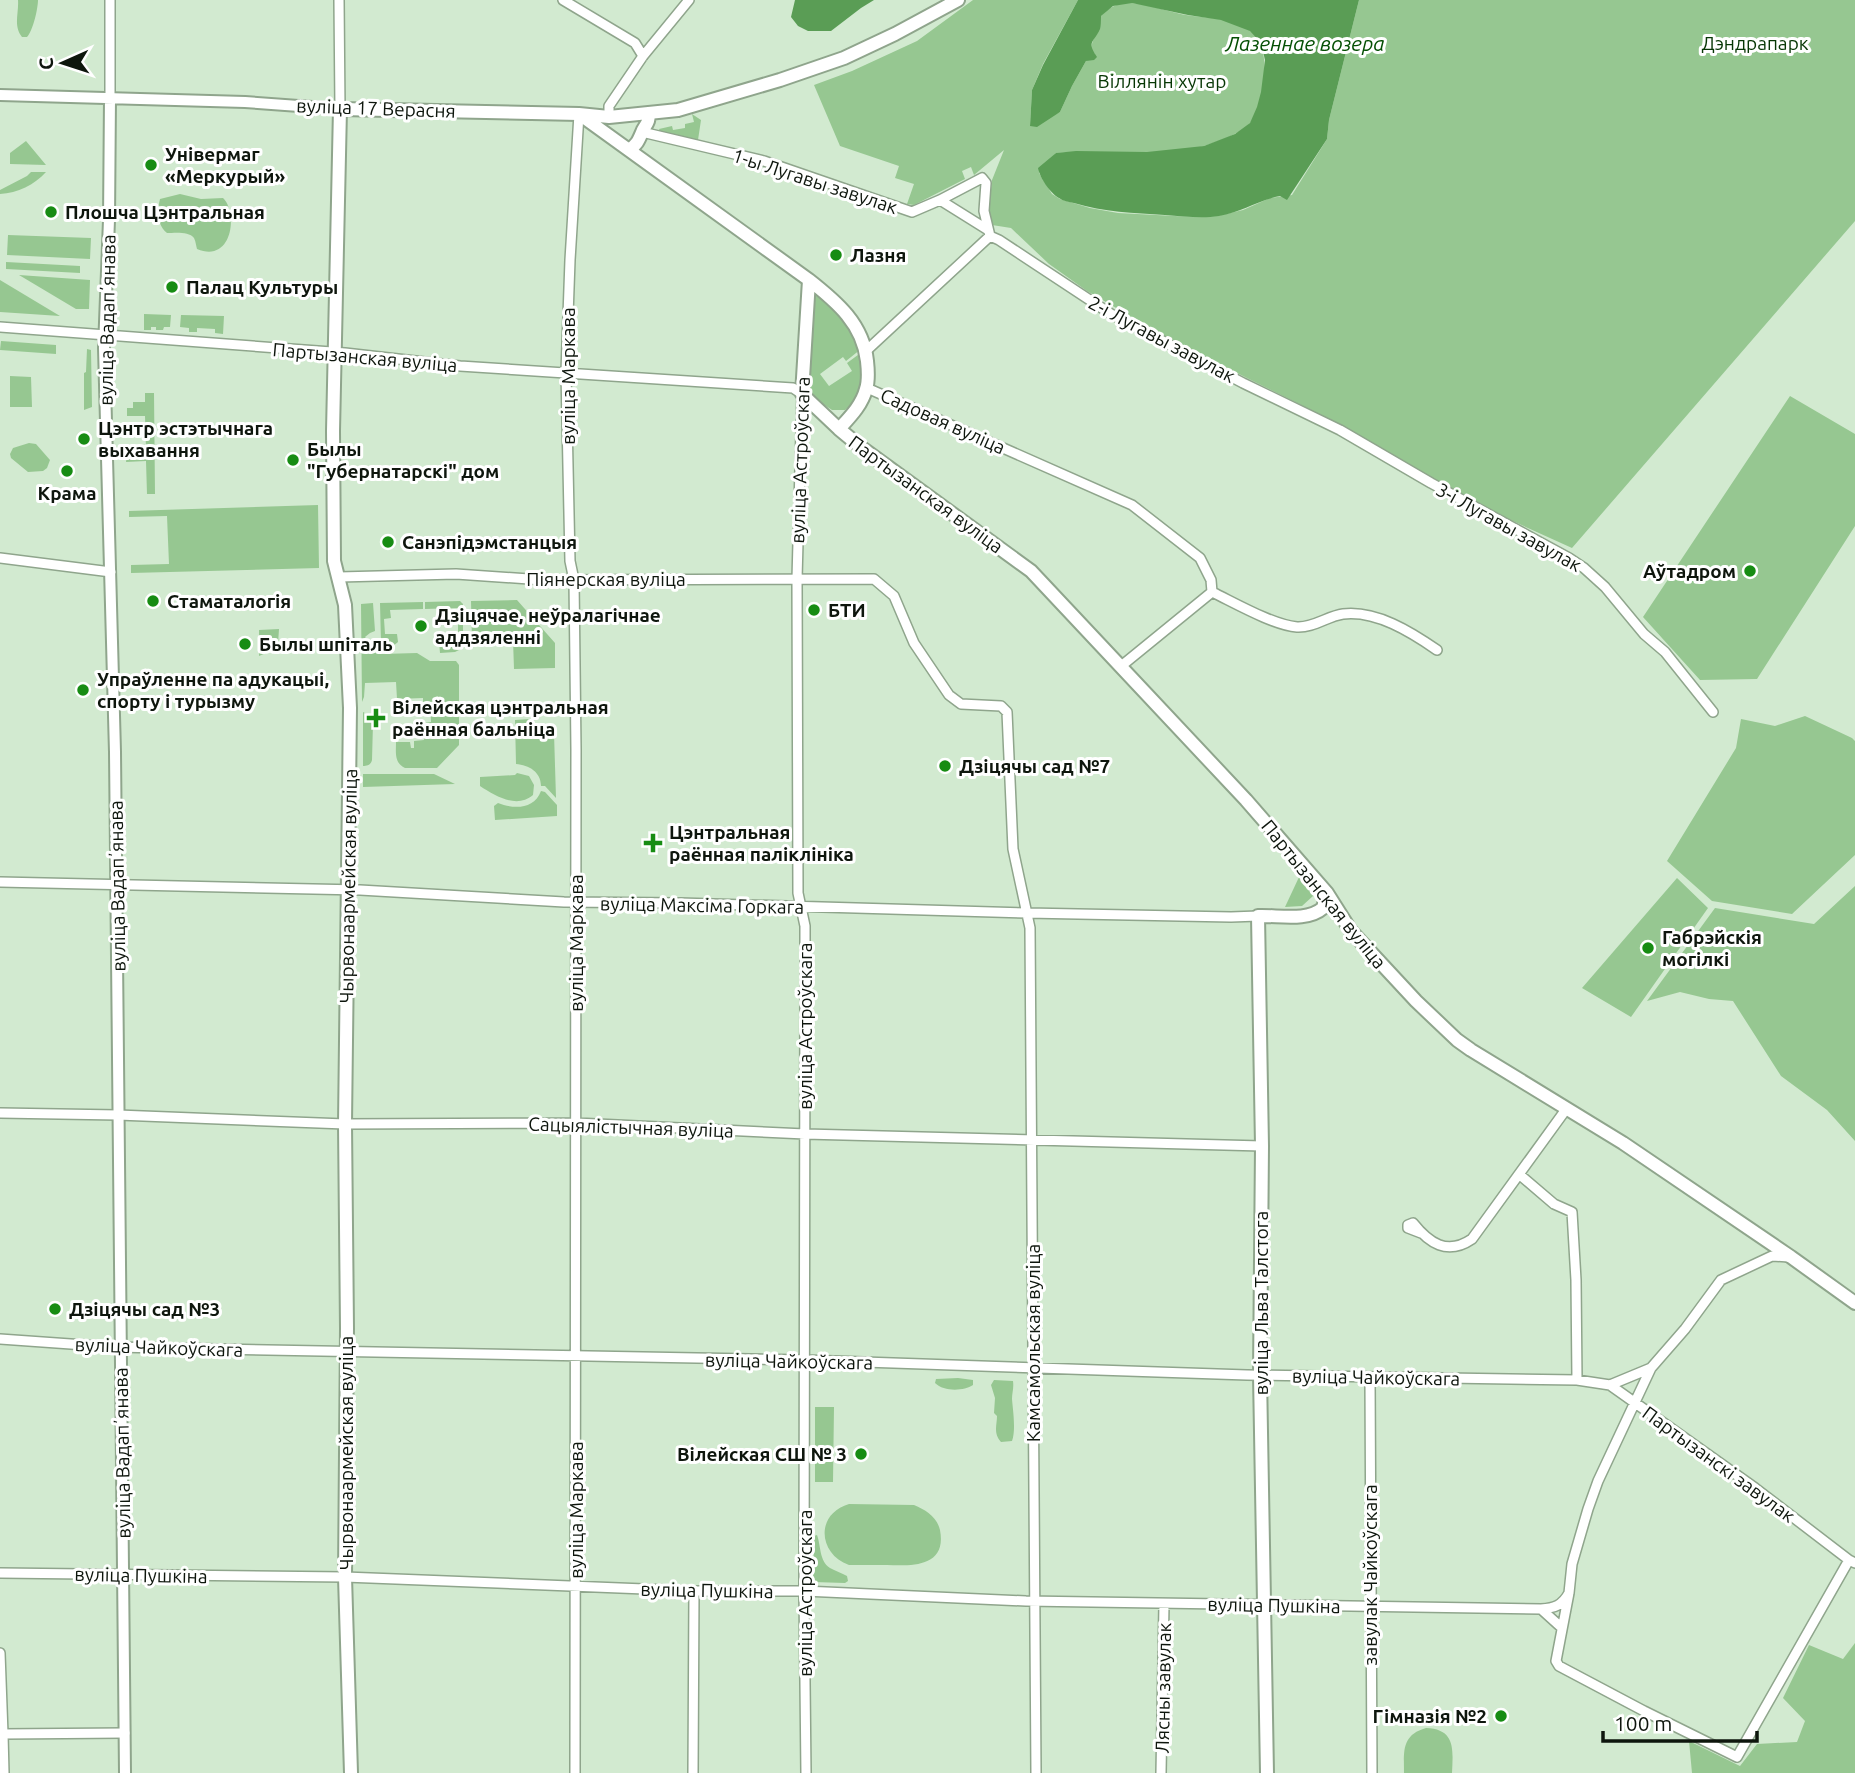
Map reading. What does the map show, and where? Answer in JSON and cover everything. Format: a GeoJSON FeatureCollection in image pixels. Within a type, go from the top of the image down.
{"type":"FeatureCollection","features":[{"type":"Feature","properties":{"kind":"main road","name":"вуліца 17 Верасня"},"geometry":{"type":"LineString","coordinates":[[340,109],[579,114],[608,117],[678,110],[824,66],[885,39],[958,0]]}},
{"type":"Feature","properties":{"kind":"main road","name":"Чырвонаармейская вуліца"},"geometry":{"type":"LineString","coordinates":[[340,109],[333,431],[334,561],[345,605],[350,708],[345,1124],[345,1577],[351,1773]]}},
{"type":"Feature","properties":{"kind":"main road"},"geometry":{"type":"LineString","coordinates":[[629,150],[638,142],[649,123],[649,113]]}},
{"type":"Feature","properties":{"kind":"main road","name":"Садовая вуліца"},"geometry":{"type":"LineString","coordinates":[[579,114],[831,298],[851,318],[862,339],[866,351],[867,388]]}},
{"type":"Feature","properties":{"kind":"main road","name":"вуліца Астроўскага"},"geometry":{"type":"LineString","coordinates":[[802,394],[809,280]]}},
{"type":"Feature","properties":{"kind":"main road","name":"Партызанская вуліца"},"geometry":{"type":"LineString","coordinates":[[839,429],[856,410],[867,388]]}},
{"type":"Feature","properties":{"kind":"main road","name":"Партызанская вуліца"},"geometry":{"type":"LineString","coordinates":[[802,394],[839,429],[1031,571],[1246,800],[1327,893],[1351,931],[1416,1001],[1457,1040],[1623,1143],[1855,1303]]}},
{"type":"Feature","properties":{"kind":"main road"},"geometry":{"type":"LineString","coordinates":[[1303,916],[1321,910],[1326,903],[1327,893]]}},
{"type":"Feature","properties":{"kind":"main road"},"geometry":{"type":"LineString","coordinates":[[1258,916],[1324,918],[1351,931]]}},
{"type":"Feature","properties":{"kind":"main road","name":"вуліца Льва Талстога"},"geometry":{"type":"LineString","coordinates":[[1258,916],[1262,1146],[1260,1375],[1267,1773]]}},
{"type":"Feature","properties":{"kind":"street","name":"вуліца Вадапʼянава"},"geometry":{"type":"LineString","coordinates":[[110,0],[109,220],[104,335],[117,885],[125,1773]]}},
{"type":"Feature","properties":{"kind":"street","name":"Чырвонаармейская вуліца"},"geometry":{"type":"LineString","coordinates":[[339,0],[340,109]]}},
{"type":"Feature","properties":{"kind":"street"},"geometry":{"type":"LineString","coordinates":[[563,0],[635,43],[643,56]]}},
{"type":"Feature","properties":{"kind":"street"},"geometry":{"type":"LineString","coordinates":[[608,117],[609,106],[643,56],[689,0]]}},
{"type":"Feature","properties":{"kind":"street","name":"вуліца 17 Верасня"},"geometry":{"type":"LineString","coordinates":[[0,95],[245,102],[340,109]]}},
{"type":"Feature","properties":{"kind":"street","name":"вуліца Маркава"},"geometry":{"type":"LineString","coordinates":[[575,1773],[576,750],[574,580],[570,561],[566,372],[579,114]]}},
{"type":"Feature","properties":{"kind":"street","name":"1-ы Лугавы завулак"},"geometry":{"type":"LineString","coordinates":[[642,132],[764,162],[912,212],[982,178],[986,183],[984,211],[989,233]]}},
{"type":"Feature","properties":{"kind":"street","name":"2-і Лугавы завулак"},"geometry":{"type":"LineString","coordinates":[[940,200],[1111,314],[1340,430]]}},
{"type":"Feature","properties":{"kind":"street"},"geometry":{"type":"LineString","coordinates":[[866,351],[989,233]]}},
{"type":"Feature","properties":{"kind":"street","name":"Партызанская вуліца"},"geometry":{"type":"LineString","coordinates":[[0,327],[334,352],[460,366],[793,387],[802,394]]}},
{"type":"Feature","properties":{"kind":"street","name":"Садовая вуліца"},"geometry":{"type":"LineString","coordinates":[[867,388],[1132,505],[1200,558],[1211,580],[1212,593]]}},
{"type":"Feature","properties":{"kind":"street","name":"вуліца Астроўскага"},"geometry":{"type":"LineString","coordinates":[[802,394],[797,579],[798,893],[804,926],[805,953],[806,1773]]}},
{"type":"Feature","properties":{"kind":"street","name":"3-і Лугавы завулак"},"geometry":{"type":"LineString","coordinates":[[1340,430],[1584,568],[1605,587],[1644,634],[1665,652],[1713,712]]}},
{"type":"Feature","properties":{"kind":"street"},"geometry":{"type":"LineString","coordinates":[[0,558],[111,572]]}},
{"type":"Feature","properties":{"kind":"street","name":"Піянерская вуліца"},"geometry":{"type":"LineString","coordinates":[[339,577],[456,574],[542,580],[874,579],[894,596],[914,643],[949,695],[961,704],[1001,706],[1007,712],[1013,849],[1027,913]]}},
{"type":"Feature","properties":{"kind":"street"},"geometry":{"type":"LineString","coordinates":[[1120,667],[1212,593],[1275,621],[1297,627],[1346,614],[1374,617],[1415,634],[1437,650]]}},
{"type":"Feature","properties":{"kind":"street","name":"вуліца Максіма Горкага"},"geometry":{"type":"LineString","coordinates":[[0,881],[348,890],[575,903],[1258,916]]}},
{"type":"Feature","properties":{"kind":"street","name":"Камсамольская вуліца"},"geometry":{"type":"LineString","coordinates":[[1027,913],[1030,928],[1036,1773]]}},
{"type":"Feature","properties":{"kind":"street"},"geometry":{"type":"LineString","coordinates":[[1421,1233],[1440,1246],[1453,1247],[1466,1243],[1476,1235],[1567,1108]]}},
{"type":"Feature","properties":{"kind":"street","name":"Сацыялістычная вуліца"},"geometry":{"type":"LineString","coordinates":[[0,1114],[118,1115],[345,1124],[576,1123],[805,1135],[1262,1146]]}},
{"type":"Feature","properties":{"kind":"street"},"geometry":{"type":"LineString","coordinates":[[1520,1175],[1554,1204],[1572,1212],[1577,1380]]}},
{"type":"Feature","properties":{"kind":"street"},"geometry":{"type":"LineString","coordinates":[[1634,1402],[1651,1368],[1685,1329],[1721,1280],[1772,1256],[1791,1257]]}},
{"type":"Feature","properties":{"kind":"street","name":"вуліца Чайкоўскага"},"geometry":{"type":"LineString","coordinates":[[0,1339],[121,1347],[805,1360],[1370,1378],[1577,1380],[1610,1385],[1634,1402]]}},
{"type":"Feature","properties":{"kind":"street"},"geometry":{"type":"LineString","coordinates":[[1610,1385],[1651,1368]]}},
{"type":"Feature","properties":{"kind":"street","name":"завулак Чайкоўскага"},"geometry":{"type":"LineString","coordinates":[[1370,1378],[1372,1773]]}},
{"type":"Feature","properties":{"kind":"street","name":"Партызанскі завулак"},"geometry":{"type":"LineString","coordinates":[[1634,1402],[1852,1561],[1737,1757],[1559,1666],[1556,1661],[1572,1564],[1588,1509],[1598,1480],[1634,1402]]}},
{"type":"Feature","properties":{"kind":"street","name":"вуліца Пушкіна"},"geometry":{"type":"LineString","coordinates":[[0,1573],[345,1577],[1036,1601],[1541,1609]]}},
{"type":"Feature","properties":{"kind":"street"},"geometry":{"type":"LineString","coordinates":[[693,1773],[694,1591]]}},
{"type":"Feature","properties":{"kind":"street"},"geometry":{"type":"LineString","coordinates":[[1541,1609],[1558,1606],[1569,1594]]}},
{"type":"Feature","properties":{"kind":"street","name":"Лясны завулак"},"geometry":{"type":"LineString","coordinates":[[1161,1773],[1164,1604]]}},
{"type":"Feature","properties":{"kind":"street"},"geometry":{"type":"LineString","coordinates":[[1541,1609],[1562,1628]]}},
{"type":"Feature","properties":{"kind":"street"},"geometry":{"type":"LineString","coordinates":[[0,1653],[4,1773]]}},
{"type":"Feature","properties":{"kind":"street"},"geometry":{"type":"LineString","coordinates":[[3,1734],[125,1733]]}},
{"type":"Feature","properties":{"kind":"green space"},"geometry":{"type":"Polygon","coordinates":[[[18,0],[38,0],[33,25],[27,37],[22,37],[19,33],[18,0]]]}},
{"type":"Feature","properties":{"kind":"green space"},"geometry":{"type":"Polygon","coordinates":[[[973,0],[1078,0],[1032,90],[1030,126],[1060,112],[1086,61],[1095,54],[1091,50],[1101,16],[1117,5],[1137,4],[1218,19],[1238,24],[1252,32],[1263,50],[1263,89],[1256,113],[1242,130],[1216,142],[1186,150],[1149,153],[1056,153],[1039,173],[1052,194],[1090,208],[1118,213],[1194,217],[1217,216],[1243,210],[1270,198],[1292,195],[1327,139],[1329,120],[1359,0],[1855,0],[1855,221],[1572,548],[1493,512],[1419,473],[1349,429],[1173,341],[1087,291],[1049,264],[1011,228],[992,225],[989,208],[992,180],[1004,150],[974,175],[971,167],[962,171],[965,179],[914,205],[907,204],[914,184],[895,178],[899,166],[840,146],[814,85],[917,41],[973,0]]]}},
{"type":"Feature","properties":{"kind":"green space"},"geometry":{"type":"Polygon","coordinates":[[[692,114],[701,120],[698,140],[661,134],[659,129],[672,126],[673,130],[685,128],[685,124],[694,122],[692,114]]]}},
{"type":"Feature","properties":{"kind":"green space"},"geometry":{"type":"Polygon","coordinates":[[[26,141],[46,165],[10,164],[10,153],[26,141]]]}},
{"type":"Feature","properties":{"kind":"green space"},"geometry":{"type":"Polygon","coordinates":[[[31,172],[46,172],[25,188],[0,194],[0,190],[31,172]]]}},
{"type":"Feature","properties":{"kind":"green space"},"geometry":{"type":"Polygon","coordinates":[[[180,194],[201,199],[223,198],[228,205],[231,224],[229,234],[218,249],[209,252],[197,249],[195,239],[189,234],[167,233],[161,226],[158,208],[160,199],[180,194]]]}},
{"type":"Feature","properties":{"kind":"green space"},"geometry":{"type":"Polygon","coordinates":[[[8,235],[91,238],[90,259],[7,255],[8,235]]]}},
{"type":"Feature","properties":{"kind":"green space"},"geometry":{"type":"Polygon","coordinates":[[[6,262],[80,266],[80,273],[6,269],[6,262]]]}},
{"type":"Feature","properties":{"kind":"green space"},"geometry":{"type":"Polygon","coordinates":[[[19,275],[90,280],[89,309],[76,309],[19,275]]]}},
{"type":"Feature","properties":{"kind":"green space"},"geometry":{"type":"Polygon","coordinates":[[[0,280],[60,316],[0,312],[0,280]]]}},
{"type":"Feature","properties":{"kind":"green space"},"geometry":{"type":"Polygon","coordinates":[[[811,288],[844,316],[861,349],[846,361],[843,357],[820,374],[829,386],[852,371],[847,363],[862,352],[863,376],[860,390],[845,410],[832,410],[808,394],[811,288]]]}},
{"type":"Feature","properties":{"kind":"green space"},"geometry":{"type":"Polygon","coordinates":[[[144,314],[171,315],[170,327],[156,330],[156,327],[151,327],[151,330],[144,330],[144,314]]]}},
{"type":"Feature","properties":{"kind":"green space"},"geometry":{"type":"Polygon","coordinates":[[[181,315],[224,316],[223,334],[215,333],[215,329],[197,328],[197,332],[189,332],[189,328],[180,327],[181,315]]]}},
{"type":"Feature","properties":{"kind":"green space"},"geometry":{"type":"Polygon","coordinates":[[[1,341],[56,345],[56,354],[0,350],[1,341]]]}},
{"type":"Feature","properties":{"kind":"green space"},"geometry":{"type":"Polygon","coordinates":[[[87,349],[91,350],[92,407],[84,410],[84,373],[87,349]]]}},
{"type":"Feature","properties":{"kind":"green space"},"geometry":{"type":"Polygon","coordinates":[[[10,376],[31,377],[32,407],[10,407],[10,376]]]}},
{"type":"Feature","properties":{"kind":"green space"},"geometry":{"type":"Polygon","coordinates":[[[145,393],[154,393],[155,494],[147,494],[146,461],[126,462],[128,448],[146,448],[145,416],[127,416],[127,408],[133,408],[133,402],[145,402],[145,393]]]}},
{"type":"Feature","properties":{"kind":"green space","name":"Аўтадром"},"geometry":{"type":"Polygon","coordinates":[[[1790,396],[1855,434],[1855,526],[1757,679],[1700,680],[1643,617],[1790,396]]]}},
{"type":"Feature","properties":{"kind":"green space"},"geometry":{"type":"Polygon","coordinates":[[[29,443],[36,444],[50,460],[43,471],[28,472],[11,458],[13,448],[29,443]]]}},
{"type":"Feature","properties":{"kind":"green space"},"geometry":{"type":"Polygon","coordinates":[[[318,505],[319,568],[131,573],[131,565],[169,564],[167,516],[129,517],[129,511],[318,505]]]}},
{"type":"Feature","properties":{"kind":"green space"},"geometry":{"type":"Polygon","coordinates":[[[517,600],[555,643],[555,668],[514,669],[513,640],[472,641],[471,601],[517,600]]]}},
{"type":"Feature","properties":{"kind":"green space"},"geometry":{"type":"Polygon","coordinates":[[[460,601],[463,604],[463,648],[455,652],[440,653],[439,641],[458,640],[458,608],[425,609],[425,602],[460,601]]]}},
{"type":"Feature","properties":{"kind":"green space"},"geometry":{"type":"Polygon","coordinates":[[[423,602],[423,609],[390,610],[391,618],[384,619],[385,634],[397,634],[398,642],[393,646],[383,645],[380,603],[423,602]]]}},
{"type":"Feature","properties":{"kind":"green space"},"geometry":{"type":"Polygon","coordinates":[[[373,603],[375,631],[365,637],[369,642],[373,642],[382,654],[417,653],[430,661],[456,661],[459,665],[459,745],[437,768],[405,768],[396,757],[396,742],[410,742],[411,748],[414,748],[414,741],[424,740],[424,723],[431,722],[430,705],[423,704],[423,698],[397,699],[396,682],[365,683],[362,702],[361,604],[373,603]]]}},
{"type":"Feature","properties":{"kind":"green space"},"geometry":{"type":"Polygon","coordinates":[[[279,629],[278,644],[259,656],[259,630],[279,629]]]}},
{"type":"Feature","properties":{"kind":"green space"},"geometry":{"type":"Polygon","coordinates":[[[363,712],[369,715],[373,723],[372,760],[369,765],[363,766],[363,712]]]}},
{"type":"Feature","properties":{"kind":"green space"},"geometry":{"type":"Polygon","coordinates":[[[1805,716],[1855,741],[1855,855],[1792,914],[1712,901],[1667,861],[1736,748],[1741,719],[1775,726],[1805,716]]]}},
{"type":"Feature","properties":{"kind":"green space"},"geometry":{"type":"Polygon","coordinates":[[[530,719],[530,733],[554,733],[556,798],[545,786],[541,786],[539,777],[533,770],[516,764],[515,720],[530,719]]]}},
{"type":"Feature","properties":{"kind":"green space"},"geometry":{"type":"Polygon","coordinates":[[[517,773],[529,776],[534,785],[533,795],[527,799],[506,800],[480,786],[480,777],[517,773]]]}},
{"type":"Feature","properties":{"kind":"green space"},"geometry":{"type":"Polygon","coordinates":[[[363,774],[434,774],[455,784],[363,787],[363,774]]]}},
{"type":"Feature","properties":{"kind":"green space"},"geometry":{"type":"Polygon","coordinates":[[[541,791],[557,805],[557,816],[495,820],[494,806],[498,803],[510,806],[528,805],[541,791]]]}},
{"type":"Feature","properties":{"kind":"green space"},"geometry":{"type":"Polygon","coordinates":[[[1300,875],[1313,890],[1313,896],[1302,906],[1285,907],[1300,875]]]}},
{"type":"Feature","properties":{"kind":"green space","name":"Габрэйскія могілкі"},"geometry":{"type":"Polygon","coordinates":[[[1677,878],[1708,908],[1631,1017],[1582,988],[1677,878]]]}},
{"type":"Feature","properties":{"kind":"green space"},"geometry":{"type":"Polygon","coordinates":[[[1855,886],[1855,1141],[1827,1110],[1781,1076],[1733,1001],[1680,992],[1647,1001],[1715,908],[1814,924],[1855,886]]]}},
{"type":"Feature","properties":{"kind":"green space"},"geometry":{"type":"Polygon","coordinates":[[[936,1379],[973,1380],[973,1385],[949,1389],[935,1383],[936,1379]]]}},
{"type":"Feature","properties":{"kind":"green space"},"geometry":{"type":"Polygon","coordinates":[[[994,1380],[1013,1381],[1012,1441],[1001,1442],[997,1435],[995,1398],[991,1385],[994,1380]]]}},
{"type":"Feature","properties":{"kind":"green space"},"geometry":{"type":"Polygon","coordinates":[[[815,1407],[834,1407],[833,1482],[815,1482],[815,1407]]]}},
{"type":"Feature","properties":{"kind":"green space"},"geometry":{"type":"Polygon","coordinates":[[[849,1504],[914,1505],[923,1509],[939,1525],[941,1542],[938,1551],[926,1562],[907,1565],[849,1565],[839,1560],[826,1544],[826,1525],[830,1516],[849,1504]]]}},
{"type":"Feature","properties":{"kind":"green space"},"geometry":{"type":"Polygon","coordinates":[[[817,1535],[826,1565],[847,1576],[848,1581],[845,1583],[813,1582],[814,1536],[817,1535]]]}},
{"type":"Feature","properties":{"kind":"green space"},"geometry":{"type":"Polygon","coordinates":[[[1855,1643],[1855,1773],[1692,1773],[1689,1741],[1740,1766],[1757,1744],[1797,1742],[1805,1721],[1783,1698],[1809,1645],[1843,1659],[1855,1643]]]}},
{"type":"Feature","properties":{"kind":"green space"},"geometry":{"type":"Polygon","coordinates":[[[1426,1728],[1443,1732],[1451,1742],[1452,1773],[1404,1773],[1404,1751],[1408,1740],[1426,1728]]]}},
{"type":"Feature","properties":{"kind":"water"},"geometry":{"type":"Polygon","coordinates":[[[795,0],[874,0],[831,31],[808,31],[798,26],[791,17],[795,0]]]}},
{"type":"Feature","properties":{"kind":"water","name":"Лазеннае возера"},"geometry":{"type":"Polygon","coordinates":[[[1078,0],[1359,0],[1329,120],[1327,139],[1287,200],[1280,196],[1227,214],[1199,217],[1097,208],[1064,201],[1052,193],[1038,168],[1056,153],[1147,152],[1204,146],[1235,134],[1250,123],[1261,92],[1265,60],[1261,43],[1250,31],[1221,20],[1132,3],[1113,6],[1101,16],[1100,29],[1092,42],[1097,57],[1086,61],[1060,112],[1037,127],[1030,126],[1032,90],[1078,0]]]}},
{"type":"Feature","properties":{"kind":"place","name":"Універмаг «Меркурый»"},"geometry":{"type":"Point","coordinates":[151,165]}},
{"type":"Feature","properties":{"kind":"place","name":"Плошча Цэнтральная"},"geometry":{"type":"Point","coordinates":[51,212]}},
{"type":"Feature","properties":{"kind":"place","name":"Лазня"},"geometry":{"type":"Point","coordinates":[836,255]}},
{"type":"Feature","properties":{"kind":"place","name":"Палац Культуры"},"geometry":{"type":"Point","coordinates":[172,287]}},
{"type":"Feature","properties":{"kind":"place","name":"Цэнтр эстэтычнага выхавання"},"geometry":{"type":"Point","coordinates":[84,439]}},
{"type":"Feature","properties":{"kind":"place","name":"Былы \"Губернатарскі\" дом"},"geometry":{"type":"Point","coordinates":[293,460]}},
{"type":"Feature","properties":{"kind":"place","name":"Крама"},"geometry":{"type":"Point","coordinates":[67,471]}},
{"type":"Feature","properties":{"kind":"place","name":"Санэпідэмстанцыя"},"geometry":{"type":"Point","coordinates":[388,542]}},
{"type":"Feature","properties":{"kind":"place","name":"Аўтадром"},"geometry":{"type":"Point","coordinates":[1750,571]}},
{"type":"Feature","properties":{"kind":"place","name":"Стаматалогія"},"geometry":{"type":"Point","coordinates":[153,601]}},
{"type":"Feature","properties":{"kind":"place","name":"БТИ"},"geometry":{"type":"Point","coordinates":[814,610]}},
{"type":"Feature","properties":{"kind":"place","name":"Дзіцячае, неўралагічнае аддзяленні"},"geometry":{"type":"Point","coordinates":[421,626]}},
{"type":"Feature","properties":{"kind":"place","name":"Былы шпіталь"},"geometry":{"type":"Point","coordinates":[245,644]}},
{"type":"Feature","properties":{"kind":"place","name":"Упраўленне па адукацыі, спорту і турызму"},"geometry":{"type":"Point","coordinates":[83,690]}},
{"type":"Feature","properties":{"kind":"place","name":"Вілейская цэнтральная раённая бальніца"},"geometry":{"type":"Point","coordinates":[376,718]}},
{"type":"Feature","properties":{"kind":"place","name":"Дзіцячы сад №7"},"geometry":{"type":"Point","coordinates":[945,766]}},
{"type":"Feature","properties":{"kind":"place","name":"Цэнтральная раённая паліклініка"},"geometry":{"type":"Point","coordinates":[653,843]}},
{"type":"Feature","properties":{"kind":"place","name":"Габрэйскія могілкі"},"geometry":{"type":"Point","coordinates":[1648,948]}},
{"type":"Feature","properties":{"kind":"place","name":"Дзіцячы сад №3"},"geometry":{"type":"Point","coordinates":[55,1309]}},
{"type":"Feature","properties":{"kind":"place","name":"Вілейская СШ № 3"},"geometry":{"type":"Point","coordinates":[861,1454]}},
{"type":"Feature","properties":{"kind":"place","name":"Гімназія №2"},"geometry":{"type":"Point","coordinates":[1501,1716]}},
{"type":"Feature","properties":{"kind":"park label","name":"Дэндрапарк"},"geometry":{"type":"Point","coordinates":[1755,43]}},
{"type":"Feature","properties":{"kind":"park label","name":"Віллянін хутар"},"geometry":{"type":"Point","coordinates":[1162,81]}}]}
